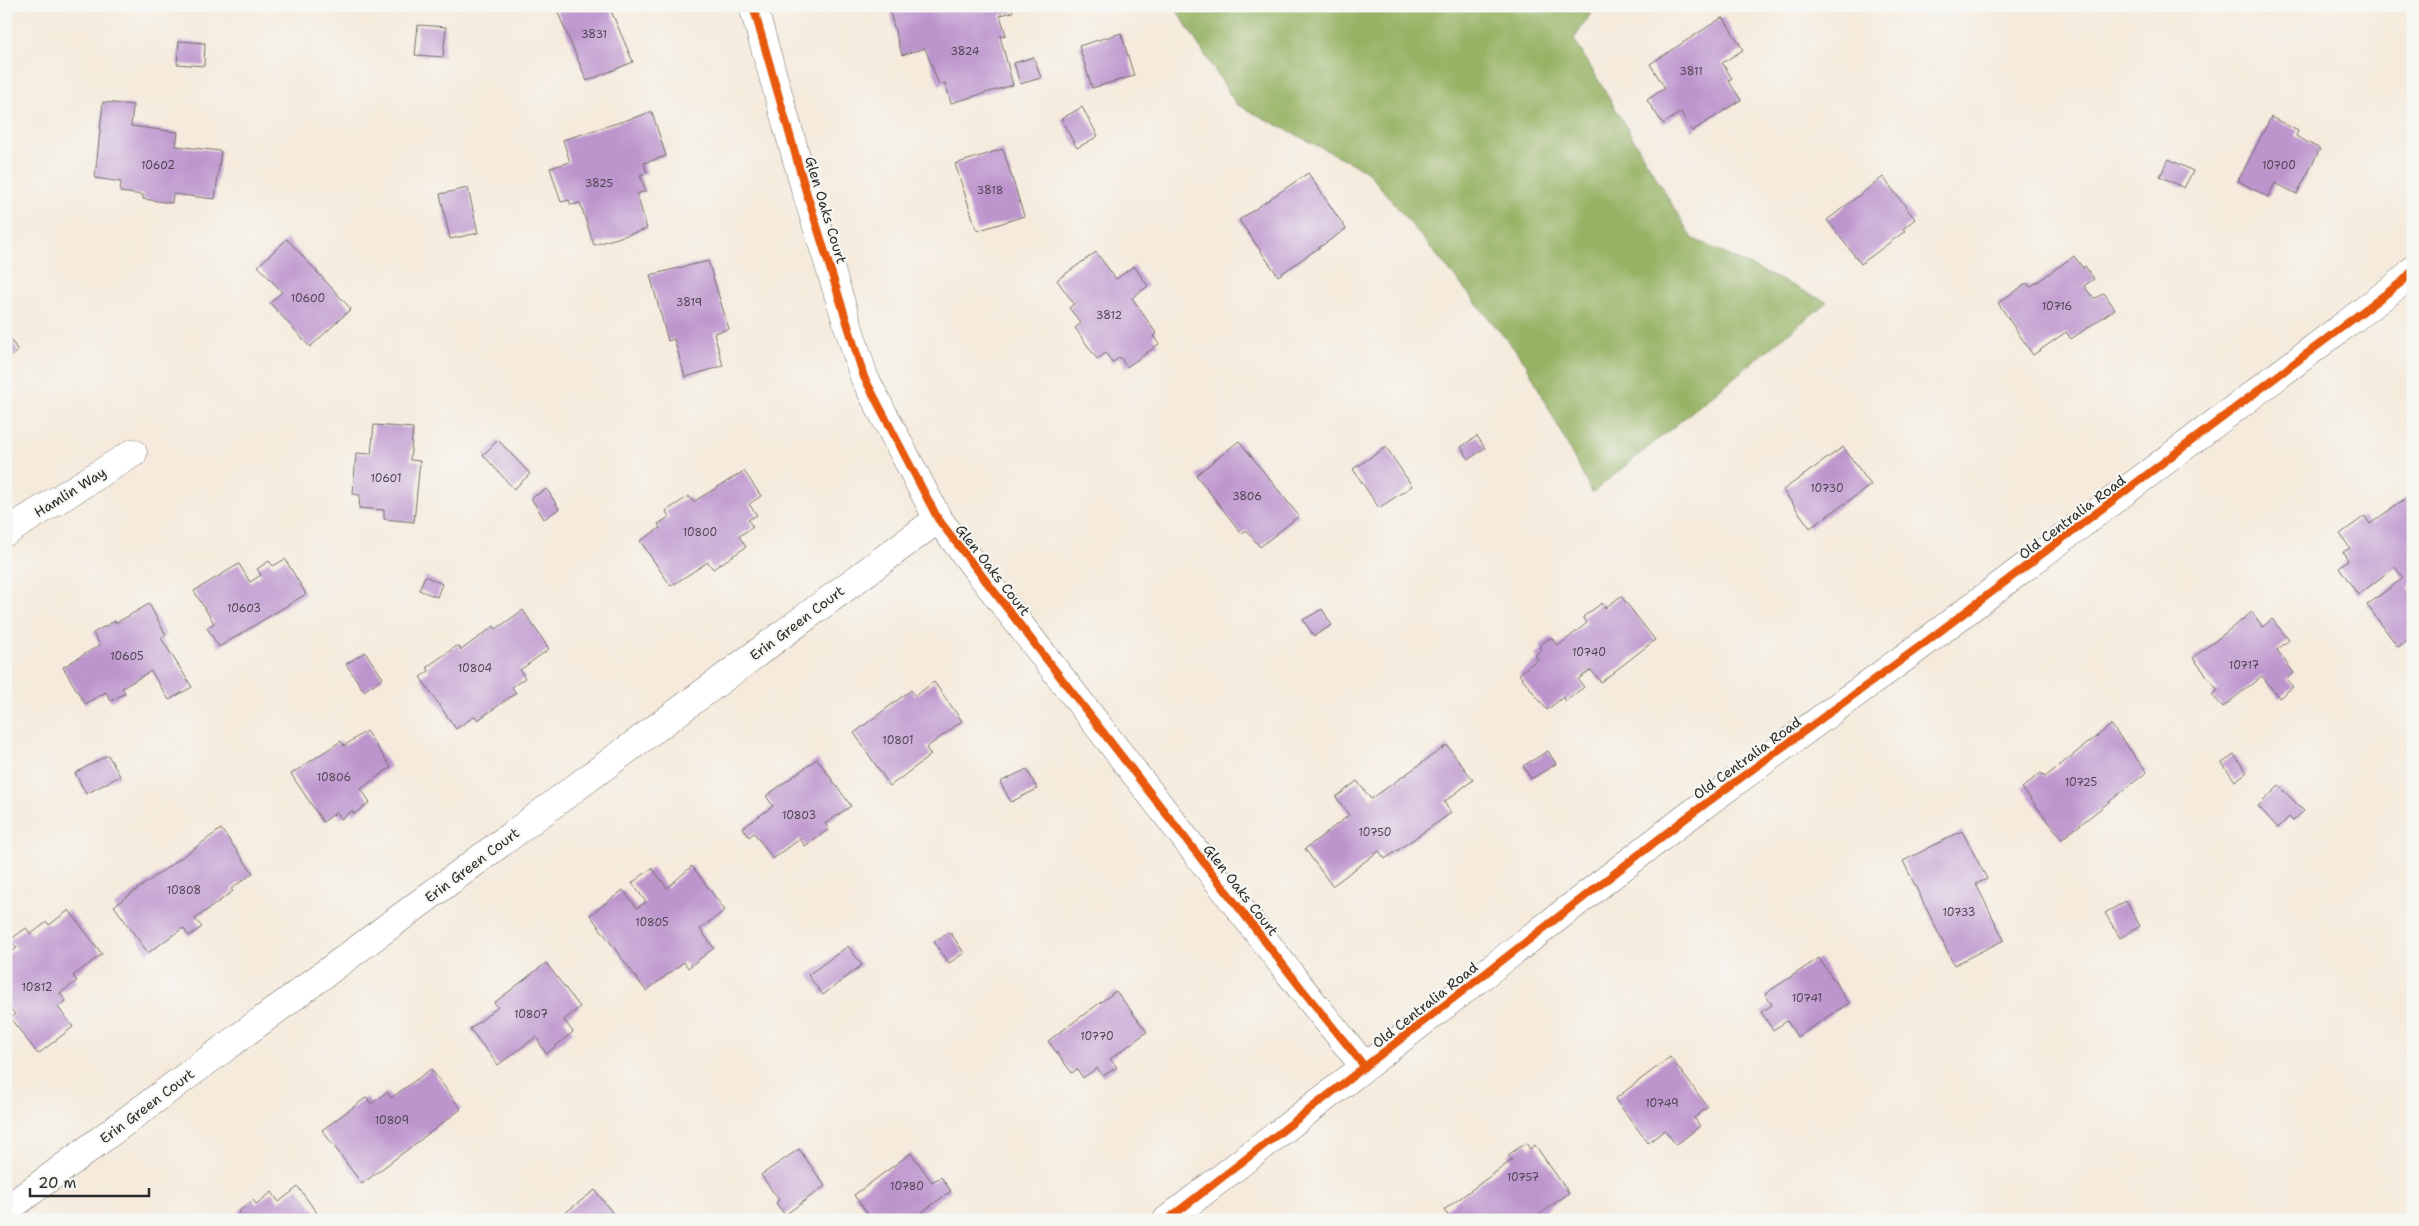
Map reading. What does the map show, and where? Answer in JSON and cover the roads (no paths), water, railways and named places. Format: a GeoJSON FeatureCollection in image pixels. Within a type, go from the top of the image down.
{"type":"FeatureCollection","features":[{"type":"Feature","properties":{"kind":"street","name":"Glen Oaks Court"},"geometry":{"type":"LineString","coordinates":[[753,6],[805,188],[864,377],[938,519],[1300,988],[1365,1068]]}},
{"type":"Feature","properties":{"kind":"street","name":"Old Centralia Road"},"geometry":{"type":"LineString","coordinates":[[1167,1220],[1686,818],[1931,639],[2403,281],[2413,270]]}},
{"type":"Feature","properties":{"kind":"street","name":"Hamlin Way"},"geometry":{"type":"LineString","coordinates":[[6,532],[133,453]]}},
{"type":"Feature","properties":{"kind":"street","name":"Erin Green Court"},"geometry":{"type":"LineString","coordinates":[[6,1210],[938,519]]}}]}
